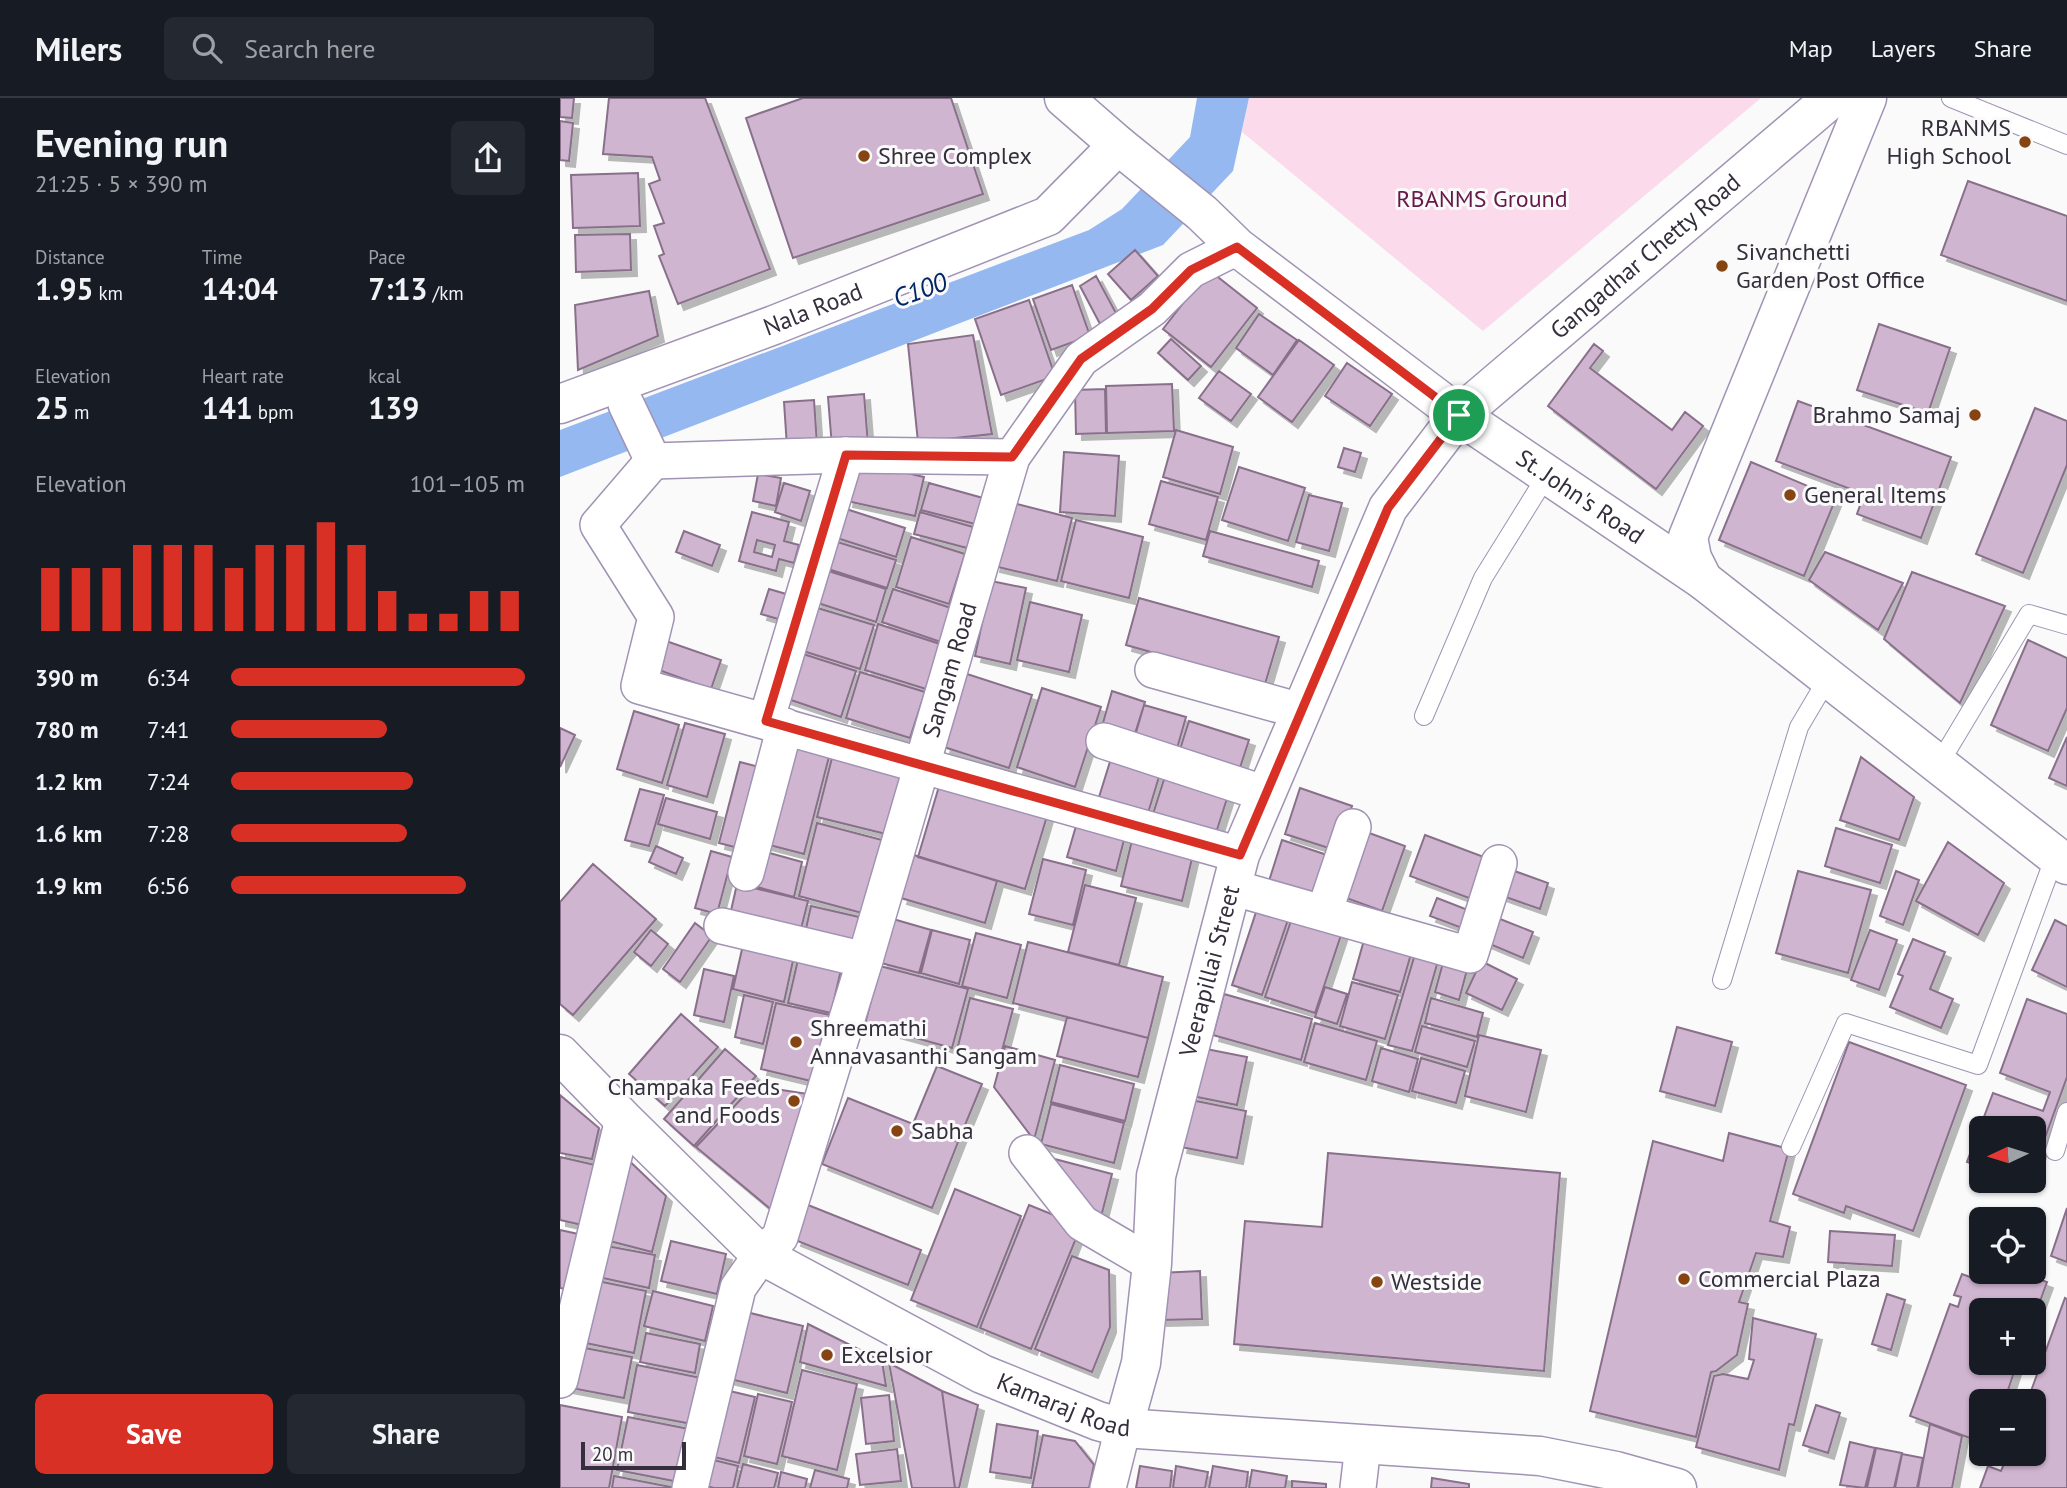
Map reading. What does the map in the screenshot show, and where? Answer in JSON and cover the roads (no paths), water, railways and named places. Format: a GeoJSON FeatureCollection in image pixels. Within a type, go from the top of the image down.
{"type":"FeatureCollection","features":[{"type":"Feature","properties":{"kind":"street","name":"Gangadhar Chetty Road"},"geometry":{"type":"LineString","coordinates":[[1459,415],[1832,98]]}},
{"type":"Feature","properties":{"kind":"street"},"geometry":{"type":"LineString","coordinates":[[1703,580],[1692,558],[1688,537],[1867,98]]}},
{"type":"Feature","properties":{"kind":"street","name":"St. John's Road"},"geometry":{"type":"LineString","coordinates":[[1078,103],[1130,153],[1202,213],[1237,247],[1459,415],[1703,580],[2061,861]]}},
{"type":"Feature","properties":{"kind":"street","name":"Nala Road"},"geometry":{"type":"LineString","coordinates":[[560,404],[774,324],[1048,216],[1130,153]]}},
{"type":"Feature","properties":{"kind":"street","name":"Sangam Road"},"geometry":{"type":"LineString","coordinates":[[690,1488],[738,1288],[761,1255],[780,1237],[923,765],[1012,457],[1081,359],[1152,309],[1191,270],[1237,247]]}},
{"type":"Feature","properties":{"kind":"street"},"geometry":{"type":"LineString","coordinates":[[626,404],[650,454]]}},
{"type":"Feature","properties":{"kind":"street","name":"Veerapillai Street"},"geometry":{"type":"LineString","coordinates":[[1108,1488],[1141,1363],[1152,1264],[1156,1176],[1236,871],[1388,508],[1459,415]]}},
{"type":"Feature","properties":{"kind":"street"},"geometry":{"type":"LineString","coordinates":[[650,454],[1012,457]]}},
{"type":"Feature","properties":{"kind":"street"},"geometry":{"type":"LineString","coordinates":[[650,454],[598,525],[656,617],[639,686],[923,765],[1236,871],[1324,913],[1470,955],[1499,863]]}},
{"type":"Feature","properties":{"kind":"street"},"geometry":{"type":"LineString","coordinates":[[746,873],[775,724],[846,455]]}},
{"type":"Feature","properties":{"kind":"street"},"geometry":{"type":"LineString","coordinates":[[1153,670],[1301,711]]}},
{"type":"Feature","properties":{"kind":"street"},"geometry":{"type":"LineString","coordinates":[[1104,741],[1266,794]]}},
{"type":"Feature","properties":{"kind":"street"},"geometry":{"type":"LineString","coordinates":[[1324,913],[1353,827]]}},
{"type":"Feature","properties":{"kind":"street"},"geometry":{"type":"LineString","coordinates":[[722,926],[865,960]]}},
{"type":"Feature","properties":{"kind":"street","name":"Kamaraj Road"},"geometry":{"type":"LineString","coordinates":[[560,1054],[761,1255],[982,1374],[1098,1421],[1122,1428],[1540,1456],[1613,1479],[1677,1488]]}},
{"type":"Feature","properties":{"kind":"street"},"geometry":{"type":"LineString","coordinates":[[560,1380],[623,1119]]}},
{"type":"Feature","properties":{"kind":"street"},"geometry":{"type":"LineString","coordinates":[[1027,1153],[1082,1223],[1152,1264]]}},
{"type":"Feature","properties":{"kind":"street"},"geometry":{"type":"LineString","coordinates":[[1358,1488],[1363,1445]]}},
{"type":"Feature","properties":{"kind":"lane"},"geometry":{"type":"LineString","coordinates":[[1951,98],[2067,145]]}},
{"type":"Feature","properties":{"kind":"lane"},"geometry":{"type":"LineString","coordinates":[[1424,716],[1483,578],[1547,475]]}},
{"type":"Feature","properties":{"kind":"lane"},"geometry":{"type":"LineString","coordinates":[[1939,764],[2029,614],[2067,625]]}},
{"type":"Feature","properties":{"kind":"lane"},"geometry":{"type":"LineString","coordinates":[[1722,980],[1800,727],[1828,678]]}},
{"type":"Feature","properties":{"kind":"lane"},"geometry":{"type":"LineString","coordinates":[[1791,1147],[1846,1023],[1978,1065],[2061,861]]}},
{"type":"Feature","properties":{"kind":"lane"},"geometry":{"type":"LineString","coordinates":[[2055,1151],[2067,1112]]}},
{"type":"Feature","properties":{"kind":"water"},"geometry":{"type":"Polygon","coordinates":[[[1197,98],[1249,98],[1233,171],[1163,245],[560,477],[560,430],[1089,230],[1122,209],[1190,137],[1197,98]]]}},
{"type":"Feature","properties":{"kind":"place","name":"RBANMS High School"},"geometry":{"type":"Point","coordinates":[2025,142]}},
{"type":"Feature","properties":{"kind":"place","name":"Shree Complex"},"geometry":{"type":"Point","coordinates":[864,156]}},
{"type":"Feature","properties":{"kind":"place","name":"Sivanchetti Garden Post Office"},"geometry":{"type":"Point","coordinates":[1722,266]}},
{"type":"Feature","properties":{"kind":"place","name":"Brahmo Samaj"},"geometry":{"type":"Point","coordinates":[1975,415]}},
{"type":"Feature","properties":{"kind":"place","name":"General Items"},"geometry":{"type":"Point","coordinates":[1790,495]}},
{"type":"Feature","properties":{"kind":"place","name":"Shreemathi Annavasanthi Sangam"},"geometry":{"type":"Point","coordinates":[796,1042]}},
{"type":"Feature","properties":{"kind":"place","name":"Champaka Feeds and Foods"},"geometry":{"type":"Point","coordinates":[794,1101]}},
{"type":"Feature","properties":{"kind":"place","name":"Sabha"},"geometry":{"type":"Point","coordinates":[897,1131]}},
{"type":"Feature","properties":{"kind":"place","name":"Commercial Plaza"},"geometry":{"type":"Point","coordinates":[1684,1279]}},
{"type":"Feature","properties":{"kind":"place","name":"Westside"},"geometry":{"type":"Point","coordinates":[1377,1282]}},
{"type":"Feature","properties":{"kind":"place","name":"Excelsior"},"geometry":{"type":"Point","coordinates":[827,1355]}},
{"type":"Feature","properties":{"kind":"park label","name":"RBANMS Ground"},"geometry":{"type":"Point","coordinates":[1482,199]}},
{"type":"Feature","properties":{"kind":"water label","name":"C100"},"geometry":{"type":"Point","coordinates":[920,290]}}]}
